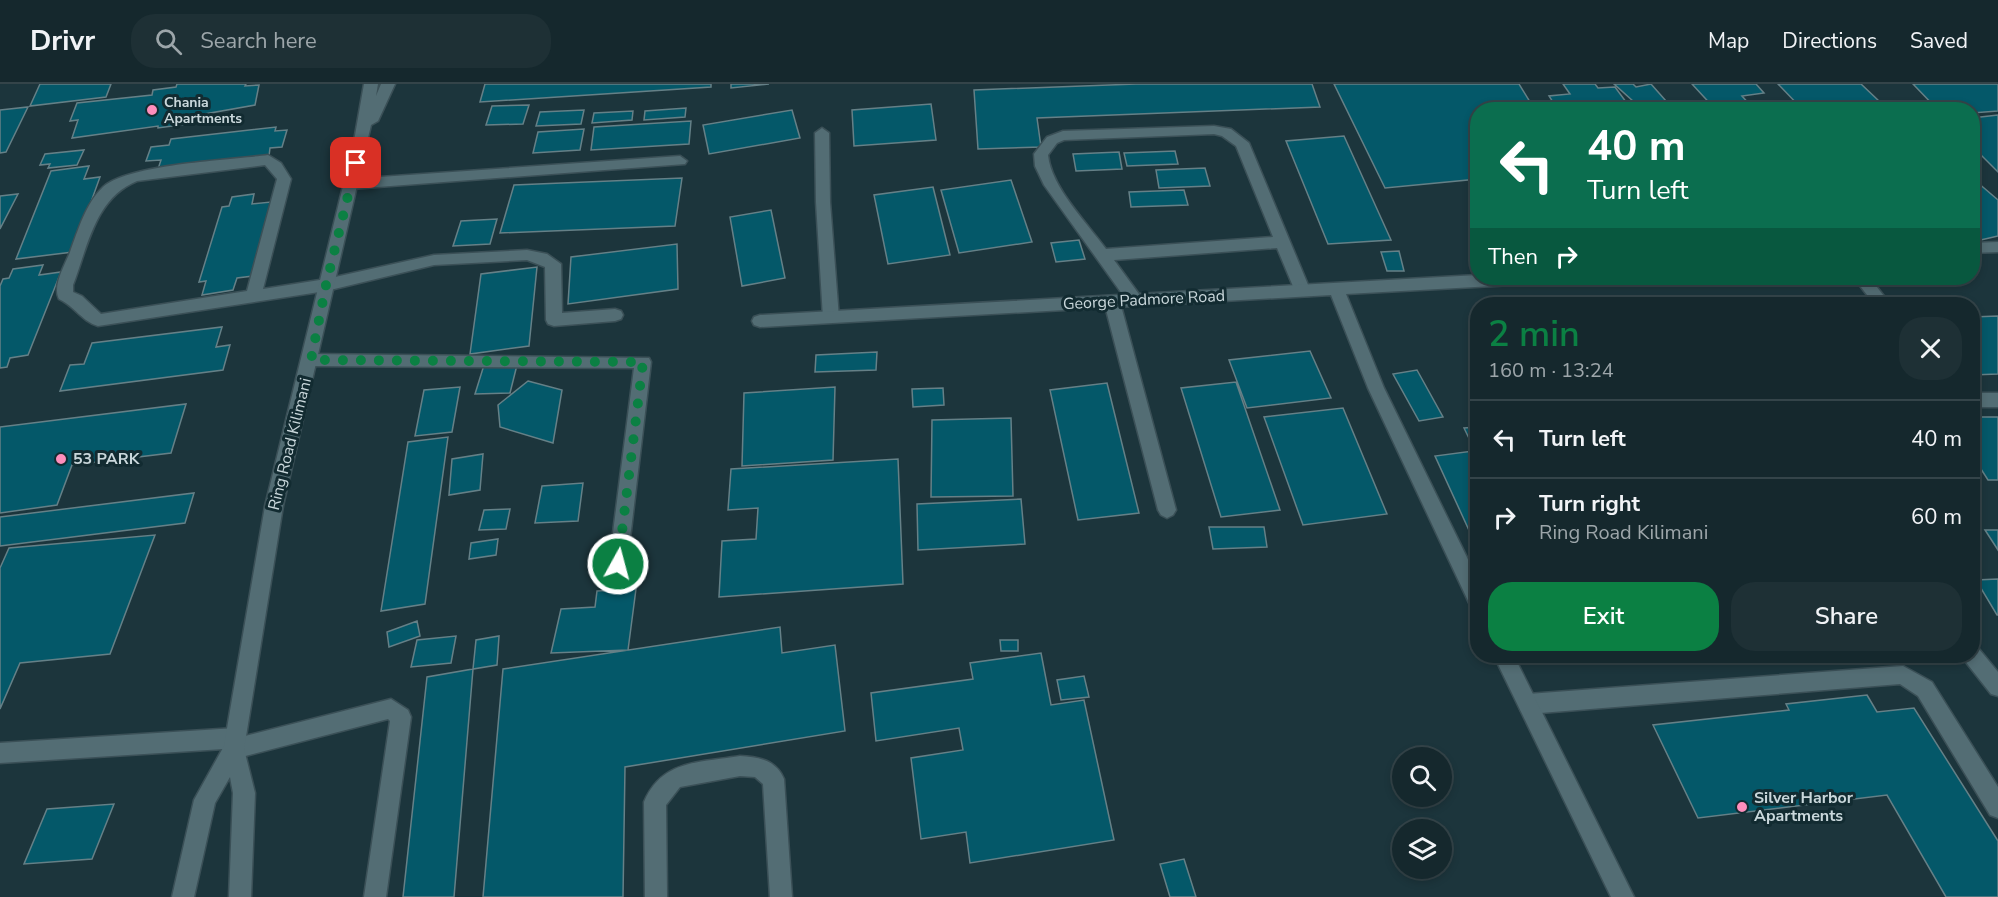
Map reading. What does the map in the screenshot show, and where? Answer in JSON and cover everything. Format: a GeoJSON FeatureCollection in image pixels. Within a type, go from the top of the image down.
{"type":"FeatureCollection","features":[{"type":"Feature","properties":{"kind":"street","name":"Ring Road Kilimani"},"geometry":{"type":"LineString","coordinates":[[183,897],[205,800],[235,744],[274,506],[311,360],[326,285],[361,141],[371,84]]}},
{"type":"Feature","properties":{"kind":"street","name":"Ring Road Kilimani"},"geometry":{"type":"LineString","coordinates":[[361,141],[388,84]]}},
{"type":"Feature","properties":{"kind":"street"},"geometry":{"type":"LineString","coordinates":[[1136,301],[1049,182],[1042,166],[1041,154],[1052,140],[1064,136],[1214,130],[1226,132],[1242,143],[1304,292]]}},
{"type":"Feature","properties":{"kind":"street"},"geometry":{"type":"LineString","coordinates":[[822,133],[823,202],[831,318]]}},
{"type":"Feature","properties":{"kind":"street"},"geometry":{"type":"LineString","coordinates":[[253,297],[284,179],[276,166],[268,160],[135,176],[120,182],[106,192],[96,207],[65,285],[65,295],[76,300],[98,320],[253,297],[326,285],[434,260],[527,255],[542,258],[553,264],[554,320],[615,315]]}},
{"type":"Feature","properties":{"kind":"street"},"geometry":{"type":"LineString","coordinates":[[351,184],[680,161]]}},
{"type":"Feature","properties":{"kind":"street"},"geometry":{"type":"LineString","coordinates":[[1103,255],[1283,242]]}},
{"type":"Feature","properties":{"kind":"street"},"geometry":{"type":"LineString","coordinates":[[1980,248],[1998,247]]}},
{"type":"Feature","properties":{"kind":"street","name":"George Padmore Road"},"geometry":{"type":"LineString","coordinates":[[760,321],[1470,282]]}},
{"type":"Feature","properties":{"kind":"street"},"geometry":{"type":"LineString","coordinates":[[1867,285],[1877,297]]}},
{"type":"Feature","properties":{"kind":"street"},"geometry":{"type":"LineString","coordinates":[[1337,290],[1376,388],[1470,584]]}},
{"type":"Feature","properties":{"kind":"street"},"geometry":{"type":"LineString","coordinates":[[1112,302],[1167,510]]}},
{"type":"Feature","properties":{"kind":"street"},"geometry":{"type":"LineString","coordinates":[[311,360],[643,362],[618,564]]}},
{"type":"Feature","properties":{"kind":"street"},"geometry":{"type":"LineString","coordinates":[[1980,400],[1998,400]]}},
{"type":"Feature","properties":{"kind":"street"},"geometry":{"type":"LineString","coordinates":[[1508,663],[1623,897]]}},
{"type":"Feature","properties":{"kind":"street"},"geometry":{"type":"LineString","coordinates":[[1978,663],[1998,687]]}},
{"type":"Feature","properties":{"kind":"street"},"geometry":{"type":"LineString","coordinates":[[1528,704],[1903,675],[1925,689],[1998,807]]}},
{"type":"Feature","properties":{"kind":"street"},"geometry":{"type":"LineString","coordinates":[[0,753],[235,744],[391,709],[401,717],[375,897]]}},
{"type":"Feature","properties":{"kind":"street","name":"Ring Road Kilimani"},"geometry":{"type":"LineString","coordinates":[[235,744],[244,793],[240,897]]}},
{"type":"Feature","properties":{"kind":"street"},"geometry":{"type":"LineString","coordinates":[[656,897],[655,802],[665,787],[675,778],[740,766],[759,767],[773,779],[781,897]]}},
{"type":"Feature","properties":{"kind":"building"},"geometry":{"type":"Polygon","coordinates":[[[40,84],[111,84],[106,97],[30,106],[40,84]]]}},
{"type":"Feature","properties":{"kind":"building","name":"Chania Apartments"},"geometry":{"type":"Polygon","coordinates":[[[177,84],[259,85],[255,105],[188,117],[187,124],[72,138],[78,120],[70,121],[77,103],[152,95],[153,90],[176,87],[177,84]]]}},
{"type":"Feature","properties":{"kind":"building"},"geometry":{"type":"Polygon","coordinates":[[[485,84],[711,84],[711,87],[480,102],[485,84]]]}},
{"type":"Feature","properties":{"kind":"building"},"geometry":{"type":"Polygon","coordinates":[[[731,84],[769,84],[731,88],[731,84]]]}},
{"type":"Feature","properties":{"kind":"building"},"geometry":{"type":"Polygon","coordinates":[[[1136,84],[1312,84],[1320,107],[1037,118],[1041,147],[978,149],[974,90],[1136,84]]]}},
{"type":"Feature","properties":{"kind":"building"},"geometry":{"type":"Polygon","coordinates":[[[1334,84],[1519,84],[1530,102],[1470,102],[1470,180],[1385,188],[1334,84]]]}},
{"type":"Feature","properties":{"kind":"building"},"geometry":{"type":"Polygon","coordinates":[[[1563,84],[1595,84],[1598,88],[1615,87],[1626,102],[1553,102],[1549,96],[1570,94],[1563,84]]]}},
{"type":"Feature","properties":{"kind":"building"},"geometry":{"type":"Polygon","coordinates":[[[1614,84],[1633,84],[1636,87],[1651,84],[1667,102],[1634,102],[1614,84]]]}},
{"type":"Feature","properties":{"kind":"building"},"geometry":{"type":"Polygon","coordinates":[[[1692,84],[1756,84],[1764,93],[1742,96],[1748,102],[1709,102],[1692,84]]]}},
{"type":"Feature","properties":{"kind":"building"},"geometry":{"type":"Polygon","coordinates":[[[1778,84],[1861,84],[1880,102],[1795,102],[1778,84]]]}},
{"type":"Feature","properties":{"kind":"building"},"geometry":{"type":"Polygon","coordinates":[[[1913,84],[1998,84],[1998,111],[1980,112],[1980,102],[1930,102],[1913,84]]]}},
{"type":"Feature","properties":{"kind":"building"},"geometry":{"type":"Polygon","coordinates":[[[931,104],[936,140],[854,146],[852,110],[931,104]]]}},
{"type":"Feature","properties":{"kind":"building"},"geometry":{"type":"Polygon","coordinates":[[[529,105],[523,124],[486,125],[492,106],[529,105]]]}},
{"type":"Feature","properties":{"kind":"building"},"geometry":{"type":"Polygon","coordinates":[[[28,107],[6,152],[0,153],[0,110],[28,107]]]}},
{"type":"Feature","properties":{"kind":"building"},"geometry":{"type":"Polygon","coordinates":[[[686,108],[685,117],[644,120],[645,111],[686,108]]]}},
{"type":"Feature","properties":{"kind":"building"},"geometry":{"type":"Polygon","coordinates":[[[584,110],[581,124],[536,126],[540,112],[584,110]]]}},
{"type":"Feature","properties":{"kind":"building"},"geometry":{"type":"Polygon","coordinates":[[[792,110],[800,138],[709,154],[703,125],[792,110]]]}},
{"type":"Feature","properties":{"kind":"building"},"geometry":{"type":"Polygon","coordinates":[[[633,111],[632,120],[592,123],[594,113],[633,111]]]}},
{"type":"Feature","properties":{"kind":"building"},"geometry":{"type":"Polygon","coordinates":[[[1998,115],[1998,172],[1980,154],[1980,117],[1998,115]]]}},
{"type":"Feature","properties":{"kind":"building"},"geometry":{"type":"Polygon","coordinates":[[[691,121],[689,144],[591,150],[594,127],[691,121]]]}},
{"type":"Feature","properties":{"kind":"building"},"geometry":{"type":"Polygon","coordinates":[[[276,127],[275,131],[287,130],[282,147],[270,148],[269,156],[158,169],[161,160],[146,161],[151,147],[169,145],[171,139],[276,127]]]}},
{"type":"Feature","properties":{"kind":"building"},"geometry":{"type":"Polygon","coordinates":[[[584,129],[580,150],[533,153],[538,132],[584,129]]]}},
{"type":"Feature","properties":{"kind":"building"},"geometry":{"type":"Polygon","coordinates":[[[1344,136],[1391,240],[1328,244],[1286,141],[1344,136]]]}},
{"type":"Feature","properties":{"kind":"building"},"geometry":{"type":"Polygon","coordinates":[[[84,150],[77,165],[48,168],[50,164],[40,165],[45,154],[84,150]]]}},
{"type":"Feature","properties":{"kind":"building"},"geometry":{"type":"Polygon","coordinates":[[[1175,151],[1178,164],[1127,166],[1124,153],[1175,151]]]}},
{"type":"Feature","properties":{"kind":"building"},"geometry":{"type":"Polygon","coordinates":[[[1119,152],[1122,169],[1076,171],[1073,154],[1119,152]]]}},
{"type":"Feature","properties":{"kind":"building"},"geometry":{"type":"Polygon","coordinates":[[[89,166],[84,179],[100,177],[73,252],[16,259],[51,171],[89,166]]]}},
{"type":"Feature","properties":{"kind":"building"},"geometry":{"type":"Polygon","coordinates":[[[1205,168],[1210,186],[1159,188],[1156,170],[1205,168]]]}},
{"type":"Feature","properties":{"kind":"building"},"geometry":{"type":"Polygon","coordinates":[[[682,178],[675,226],[500,233],[514,185],[682,178]]]}},
{"type":"Feature","properties":{"kind":"building"},"geometry":{"type":"Polygon","coordinates":[[[1011,180],[1032,242],[959,253],[941,190],[1011,180]]]}},
{"type":"Feature","properties":{"kind":"building"},"geometry":{"type":"Polygon","coordinates":[[[1980,185],[1998,200],[1998,236],[1980,240],[1980,185]]]}},
{"type":"Feature","properties":{"kind":"building"},"geometry":{"type":"Polygon","coordinates":[[[933,187],[950,255],[888,264],[874,195],[933,187]]]}},
{"type":"Feature","properties":{"kind":"building"},"geometry":{"type":"Polygon","coordinates":[[[1184,190],[1188,205],[1131,207],[1129,192],[1184,190]]]}},
{"type":"Feature","properties":{"kind":"building"},"geometry":{"type":"Polygon","coordinates":[[[18,194],[0,229],[0,196],[18,194]]]}},
{"type":"Feature","properties":{"kind":"building"},"geometry":{"type":"Polygon","coordinates":[[[254,194],[252,204],[271,202],[253,276],[237,278],[233,290],[202,295],[206,281],[199,282],[222,207],[229,206],[232,197],[254,194]]]}},
{"type":"Feature","properties":{"kind":"building"},"geometry":{"type":"Polygon","coordinates":[[[771,210],[785,278],[742,286],[730,217],[771,210]]]}},
{"type":"Feature","properties":{"kind":"building"},"geometry":{"type":"Polygon","coordinates":[[[497,219],[490,244],[453,246],[461,221],[497,219]]]}},
{"type":"Feature","properties":{"kind":"building"},"geometry":{"type":"Polygon","coordinates":[[[1079,240],[1085,259],[1056,262],[1051,243],[1079,240]]]}},
{"type":"Feature","properties":{"kind":"building"},"geometry":{"type":"Polygon","coordinates":[[[677,244],[678,289],[568,304],[571,257],[677,244]]]}},
{"type":"Feature","properties":{"kind":"building"},"geometry":{"type":"Polygon","coordinates":[[[1399,251],[1404,271],[1387,271],[1381,252],[1399,251]]]}},
{"type":"Feature","properties":{"kind":"building"},"geometry":{"type":"Polygon","coordinates":[[[43,265],[39,275],[61,272],[28,355],[10,358],[7,367],[0,368],[0,286],[3,279],[9,278],[13,269],[43,265]]]}},
{"type":"Feature","properties":{"kind":"building"},"geometry":{"type":"Polygon","coordinates":[[[537,267],[529,346],[470,354],[481,274],[537,267]]]}},
{"type":"Feature","properties":{"kind":"building"},"geometry":{"type":"Polygon","coordinates":[[[1998,316],[1998,374],[1980,375],[1980,317],[1998,316]]]}},
{"type":"Feature","properties":{"kind":"building"},"geometry":{"type":"Polygon","coordinates":[[[222,327],[216,347],[230,345],[223,370],[60,391],[70,365],[84,364],[92,343],[222,327]]]}},
{"type":"Feature","properties":{"kind":"building"},"geometry":{"type":"Polygon","coordinates":[[[1310,351],[1331,398],[1247,408],[1229,360],[1310,351]]]}},
{"type":"Feature","properties":{"kind":"building"},"geometry":{"type":"Polygon","coordinates":[[[877,352],[876,370],[815,372],[816,355],[877,352]]]}},
{"type":"Feature","properties":{"kind":"building"},"geometry":{"type":"Polygon","coordinates":[[[484,365],[517,365],[510,393],[475,394],[484,365]]]}},
{"type":"Feature","properties":{"kind":"building"},"geometry":{"type":"Polygon","coordinates":[[[1417,370],[1443,417],[1419,421],[1393,374],[1417,370]]]}},
{"type":"Feature","properties":{"kind":"building"},"geometry":{"type":"Polygon","coordinates":[[[528,381],[562,390],[553,443],[500,427],[498,405],[528,381]]]}},
{"type":"Feature","properties":{"kind":"building"},"geometry":{"type":"Polygon","coordinates":[[[1236,382],[1280,510],[1221,517],[1181,388],[1236,382]]]}},
{"type":"Feature","properties":{"kind":"building"},"geometry":{"type":"Polygon","coordinates":[[[1107,383],[1139,513],[1078,520],[1050,390],[1107,383]]]}},
{"type":"Feature","properties":{"kind":"building"},"geometry":{"type":"Polygon","coordinates":[[[460,387],[452,432],[415,436],[424,390],[460,387]]]}},
{"type":"Feature","properties":{"kind":"building"},"geometry":{"type":"Polygon","coordinates":[[[835,387],[833,460],[742,466],[744,393],[835,387]]]}},
{"type":"Feature","properties":{"kind":"building"},"geometry":{"type":"Polygon","coordinates":[[[943,388],[944,405],[913,407],[912,389],[943,388]]]}},
{"type":"Feature","properties":{"kind":"building","name":"53 PARK"},"geometry":{"type":"Polygon","coordinates":[[[186,404],[171,453],[72,465],[57,505],[0,513],[0,427],[186,404]]]}},
{"type":"Feature","properties":{"kind":"building"},"geometry":{"type":"Polygon","coordinates":[[[1343,408],[1387,514],[1303,525],[1264,417],[1343,408]]]}},
{"type":"Feature","properties":{"kind":"building"},"geometry":{"type":"Polygon","coordinates":[[[1980,417],[1998,417],[1998,480],[1988,480],[1980,468],[1980,417]]]}},
{"type":"Feature","properties":{"kind":"building"},"geometry":{"type":"Polygon","coordinates":[[[1011,418],[1013,496],[931,497],[932,420],[1011,418]]]}},
{"type":"Feature","properties":{"kind":"building"},"geometry":{"type":"Polygon","coordinates":[[[1464,428],[1470,428],[1470,440],[1464,428]]]}},
{"type":"Feature","properties":{"kind":"building"},"geometry":{"type":"Polygon","coordinates":[[[448,437],[425,604],[381,611],[408,442],[448,437]]]}},
{"type":"Feature","properties":{"kind":"building"},"geometry":{"type":"Polygon","coordinates":[[[1470,451],[1470,533],[1435,456],[1470,451]]]}},
{"type":"Feature","properties":{"kind":"building"},"geometry":{"type":"Polygon","coordinates":[[[483,454],[480,490],[449,495],[452,459],[483,454]]]}},
{"type":"Feature","properties":{"kind":"building"},"geometry":{"type":"Polygon","coordinates":[[[898,459],[903,584],[719,597],[722,541],[756,539],[758,508],[728,510],[731,469],[898,459]]]}},
{"type":"Feature","properties":{"kind":"building"},"geometry":{"type":"Polygon","coordinates":[[[583,483],[578,521],[535,523],[542,486],[583,483]]]}},
{"type":"Feature","properties":{"kind":"building"},"geometry":{"type":"Polygon","coordinates":[[[194,493],[185,523],[0,546],[0,517],[194,493]]]}},
{"type":"Feature","properties":{"kind":"building"},"geometry":{"type":"Polygon","coordinates":[[[1021,499],[1025,544],[918,550],[917,504],[1021,499]]]}},
{"type":"Feature","properties":{"kind":"building"},"geometry":{"type":"Polygon","coordinates":[[[510,509],[506,529],[479,530],[484,510],[510,509]]]}},
{"type":"Feature","properties":{"kind":"building"},"geometry":{"type":"Polygon","coordinates":[[[1209,527],[1264,527],[1267,547],[1213,549],[1209,527]]]}},
{"type":"Feature","properties":{"kind":"building"},"geometry":{"type":"Polygon","coordinates":[[[1985,530],[1998,530],[1998,550],[1985,530]]]}},
{"type":"Feature","properties":{"kind":"building"},"geometry":{"type":"Polygon","coordinates":[[[155,535],[110,654],[20,663],[0,709],[0,568],[9,548],[155,535]]]}},
{"type":"Feature","properties":{"kind":"building"},"geometry":{"type":"Polygon","coordinates":[[[498,539],[496,555],[469,559],[471,543],[498,539]]]}},
{"type":"Feature","properties":{"kind":"building"},"geometry":{"type":"Polygon","coordinates":[[[1998,579],[1998,615],[1980,587],[1980,580],[1998,579]]]}},
{"type":"Feature","properties":{"kind":"building"},"geometry":{"type":"Polygon","coordinates":[[[636,589],[628,650],[551,653],[561,609],[595,607],[597,591],[636,589]]]}},
{"type":"Feature","properties":{"kind":"building"},"geometry":{"type":"Polygon","coordinates":[[[417,621],[420,636],[389,647],[387,632],[417,621]]]}},
{"type":"Feature","properties":{"kind":"building"},"geometry":{"type":"Polygon","coordinates":[[[780,627],[782,653],[835,645],[845,731],[625,767],[623,897],[483,897],[503,669],[780,627]]]}},
{"type":"Feature","properties":{"kind":"building"},"geometry":{"type":"Polygon","coordinates":[[[456,636],[451,663],[411,667],[417,640],[456,636]]]}},
{"type":"Feature","properties":{"kind":"building"},"geometry":{"type":"Polygon","coordinates":[[[499,636],[497,665],[473,669],[476,640],[499,636]]]}},
{"type":"Feature","properties":{"kind":"building"},"geometry":{"type":"Polygon","coordinates":[[[1000,640],[1018,640],[1018,651],[1001,651],[1000,640]]]}},
{"type":"Feature","properties":{"kind":"building"},"geometry":{"type":"Polygon","coordinates":[[[1041,653],[1051,705],[1084,700],[1114,840],[970,863],[966,832],[921,839],[911,758],[963,750],[959,728],[876,741],[871,693],[973,679],[970,663],[1041,653]]]}},
{"type":"Feature","properties":{"kind":"building"},"geometry":{"type":"Polygon","coordinates":[[[473,669],[454,897],[403,897],[427,677],[473,669]]]}},
{"type":"Feature","properties":{"kind":"building"},"geometry":{"type":"Polygon","coordinates":[[[1084,676],[1089,697],[1061,700],[1057,680],[1084,676]]]}},
{"type":"Feature","properties":{"kind":"building","name":"Silver Harbor Apartments"},"geometry":{"type":"Polygon","coordinates":[[[1867,695],[1877,712],[1914,708],[1998,841],[1998,897],[1946,897],[1887,795],[1698,818],[1653,725],[1789,710],[1786,704],[1867,695]]]}},
{"type":"Feature","properties":{"kind":"building"},"geometry":{"type":"Polygon","coordinates":[[[114,804],[92,859],[24,864],[47,809],[114,804]]]}},
{"type":"Feature","properties":{"kind":"building"},"geometry":{"type":"Polygon","coordinates":[[[1184,859],[1196,897],[1170,897],[1160,864],[1184,859]]]}},
{"type":"Feature","properties":{"kind":"place","name":"Chania Apartments"},"geometry":{"type":"Point","coordinates":[152,110]}},
{"type":"Feature","properties":{"kind":"place","name":"53 PARK"},"geometry":{"type":"Point","coordinates":[61,459]}},
{"type":"Feature","properties":{"kind":"place","name":"Silver Harbor Apartments"},"geometry":{"type":"Point","coordinates":[1742,807]}},
{"type":"Feature","properties":{"kind":"route"},"geometry":{"type":"LineString","coordinates":[[356,163],[326,285],[311,360],[643,362],[618,564]]}}]}
